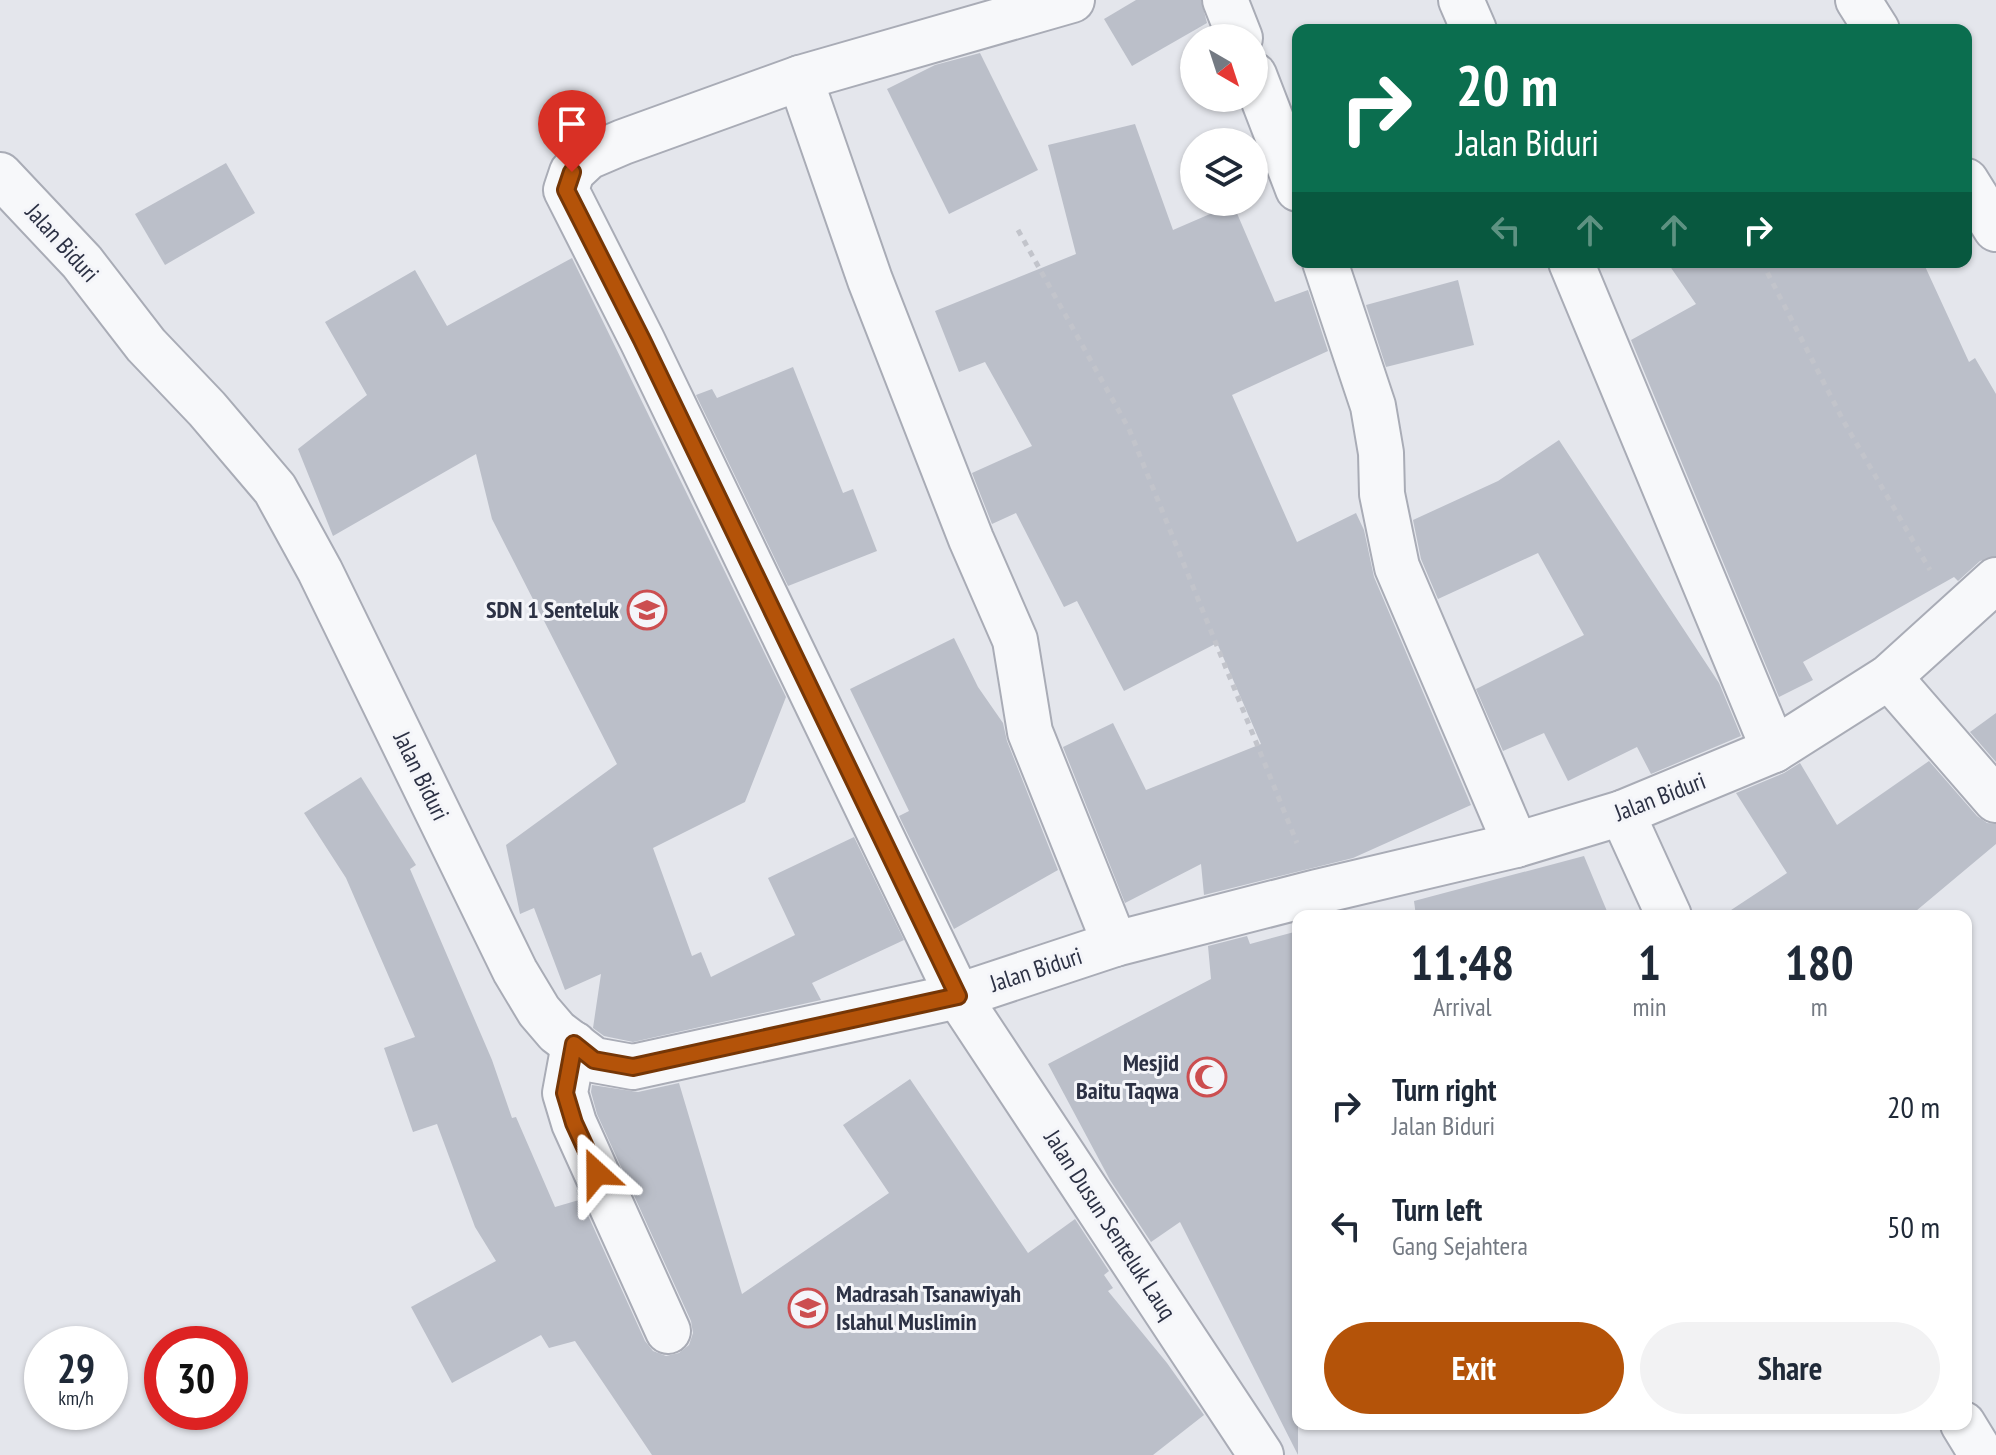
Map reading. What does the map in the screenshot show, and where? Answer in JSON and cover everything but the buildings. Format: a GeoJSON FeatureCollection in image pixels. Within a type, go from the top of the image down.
{"type":"FeatureCollection","features":[{"type":"Feature","properties":{"kind":"street","name":"Jalan Dusun Senteluk Lauq"},"geometry":{"type":"LineString","coordinates":[[1072,0],[800,78],[623,142],[588,157],[572,172],[566,190],[642,340],[958,996],[1261,1455]]}},
{"type":"Feature","properties":{"kind":"street"},"geometry":{"type":"LineString","coordinates":[[1225,0],[1234,24]]}},
{"type":"Feature","properties":{"kind":"street"},"geometry":{"type":"LineString","coordinates":[[1461,0],[1471,24]]}},
{"type":"Feature","properties":{"kind":"street"},"geometry":{"type":"LineString","coordinates":[[1858,0],[1873,24]]}},
{"type":"Feature","properties":{"kind":"street"},"geometry":{"type":"LineString","coordinates":[[800,78],[870,280],[971,539],[1015,640],[1030,732],[1115,944]]}},
{"type":"Feature","properties":{"kind":"street"},"geometry":{"type":"LineString","coordinates":[[1268,111],[1292,173]]}},
{"type":"Feature","properties":{"kind":"street","name":"Jalan Biduri"},"geometry":{"type":"LineString","coordinates":[[0,175],[82,262],[146,345],[207,409],[275,489],[320,571],[515,971],[539,1011],[557,1032],[594,1060],[633,1067],[958,996],[1115,944],[1516,845],[1622,813],[1774,750],[1889,677],[1996,580]]}},
{"type":"Feature","properties":{"kind":"street"},"geometry":{"type":"LineString","coordinates":[[1972,191],[1996,229]]}},
{"type":"Feature","properties":{"kind":"street"},"geometry":{"type":"LineString","coordinates":[[1327,268],[1373,406],[1381,453],[1382,494],[1397,567],[1516,845]]}},
{"type":"Feature","properties":{"kind":"street"},"geometry":{"type":"LineString","coordinates":[[1573,268],[1774,750]]}},
{"type":"Feature","properties":{"kind":"street"},"geometry":{"type":"LineString","coordinates":[[1889,677],[1996,800]]}},
{"type":"Feature","properties":{"kind":"street"},"geometry":{"type":"LineString","coordinates":[[1622,813],[1666,910]]}},
{"type":"Feature","properties":{"kind":"street"},"geometry":{"type":"LineString","coordinates":[[574,1044],[565,1093],[574,1123],[668,1331]]}},
{"type":"Feature","properties":{"kind":"street"},"geometry":{"type":"LineString","coordinates":[[1967,1430],[1982,1455]]}},
{"type":"Feature","properties":{"kind":"path"},"geometry":{"type":"LineString","coordinates":[[1018,230],[1129,429],[1317,892]]}},
{"type":"Feature","properties":{"kind":"path"},"geometry":{"type":"LineString","coordinates":[[1765,268],[1844,422],[1957,616]]}},
{"type":"Feature","properties":{"kind":"place","name":"SDN 1 Senteluk"},"geometry":{"type":"Point","coordinates":[647,610]}},
{"type":"Feature","properties":{"kind":"place","name":"Mesjid Baitu Taqwa"},"geometry":{"type":"Point","coordinates":[1207,1077]}},
{"type":"Feature","properties":{"kind":"place","name":"Madrasah Tsanawiyah Islahul Muslimin"},"geometry":{"type":"Point","coordinates":[808,1308]}},
{"type":"Feature","properties":{"kind":"route"},"geometry":{"type":"LineString","coordinates":[[572,172],[566,190],[642,340],[958,996],[633,1067],[594,1060],[574,1044],[565,1093],[574,1123],[597,1173]]}}]}
